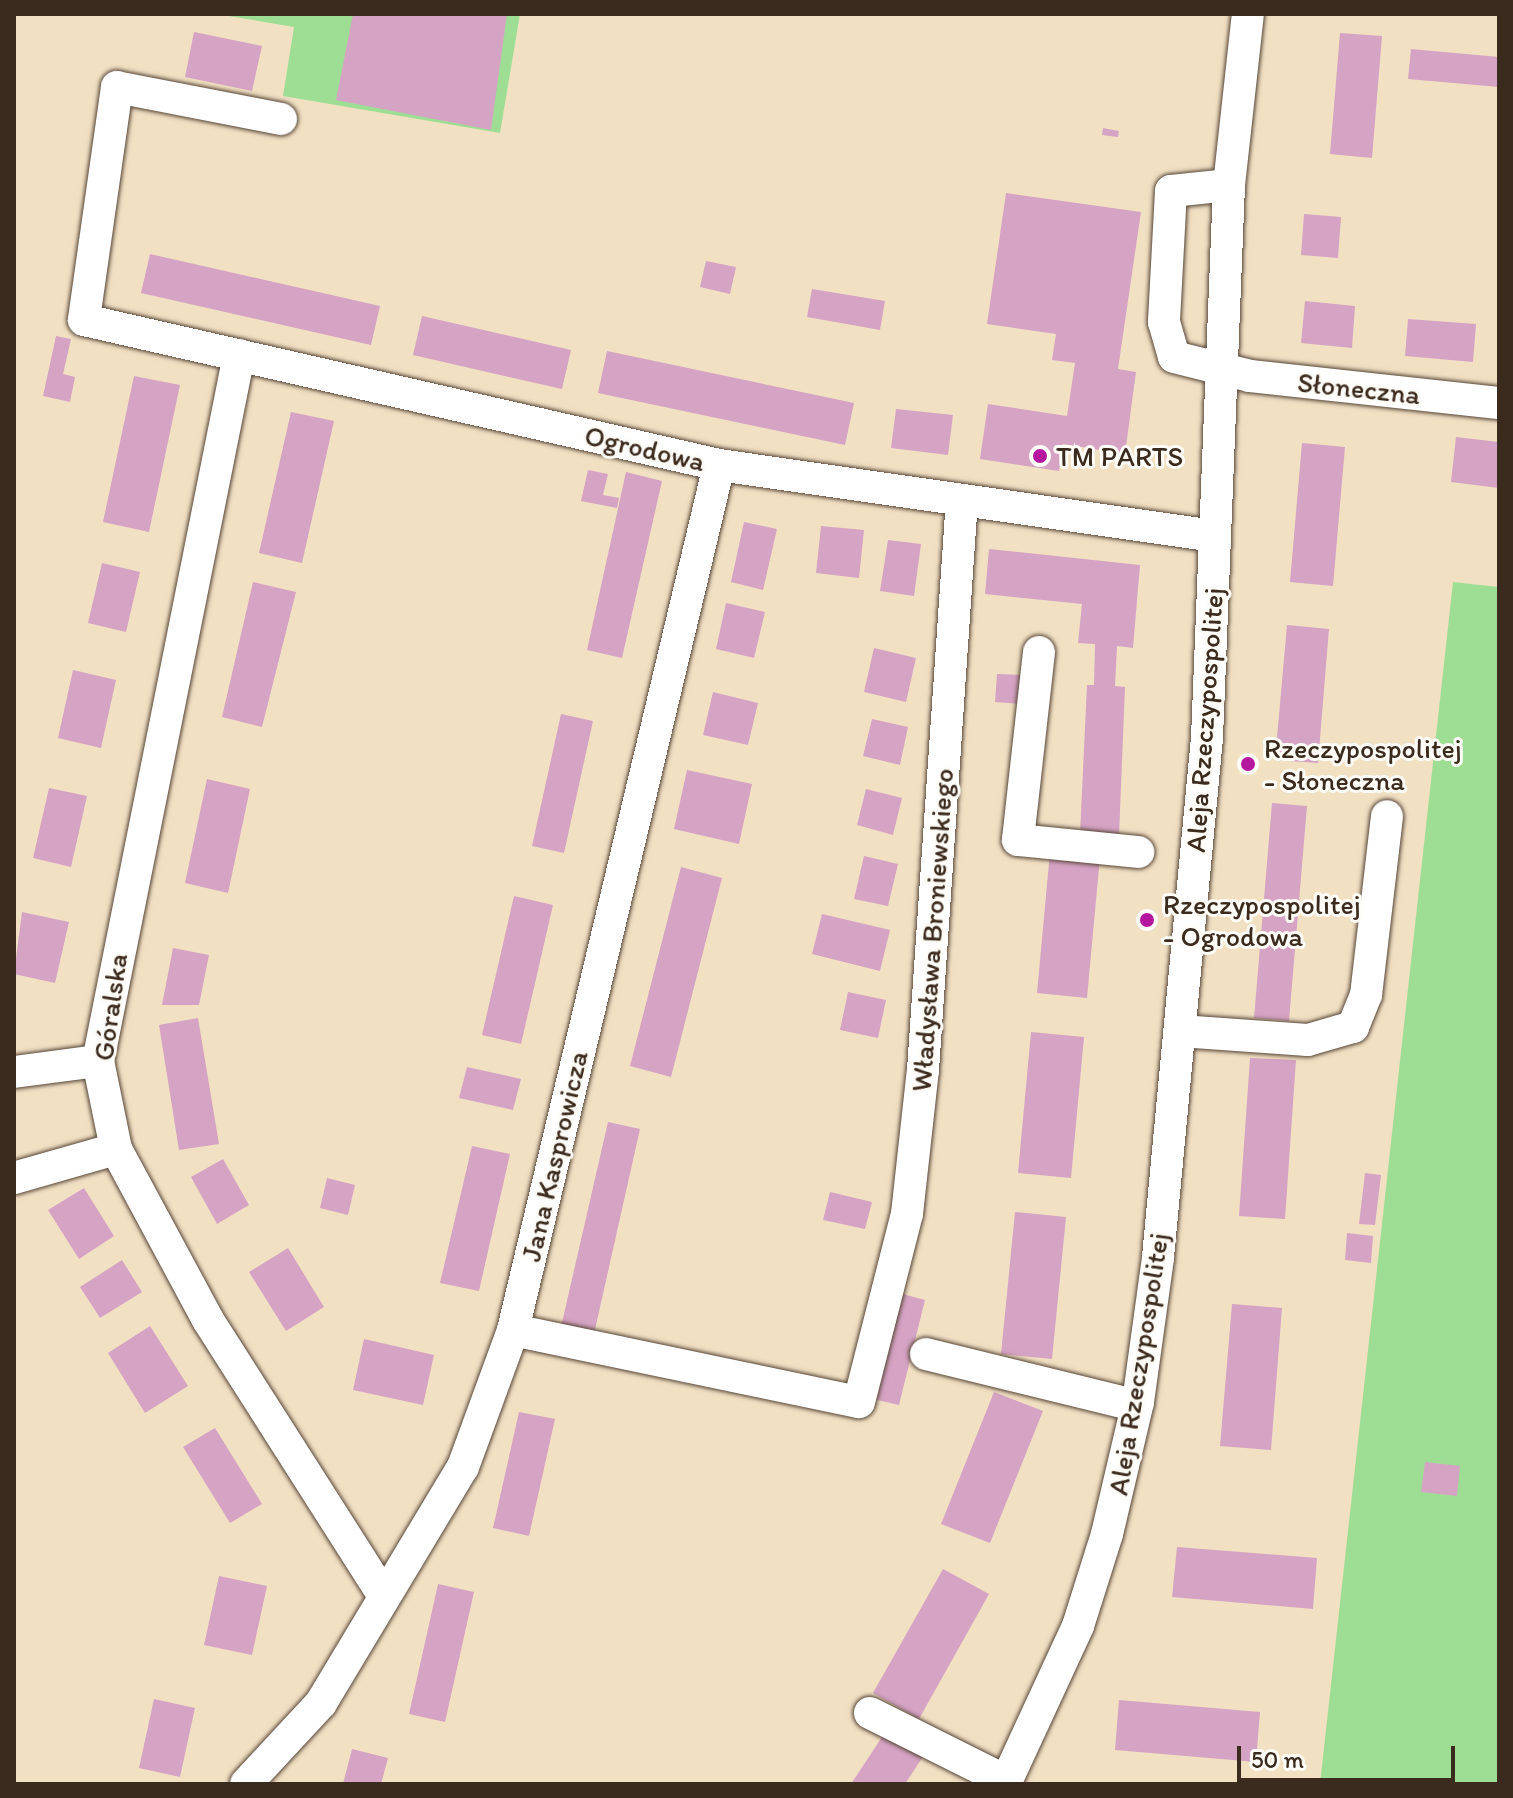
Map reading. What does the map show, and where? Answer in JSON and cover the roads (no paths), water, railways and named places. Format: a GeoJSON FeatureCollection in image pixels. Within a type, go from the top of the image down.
{"type":"FeatureCollection","features":[{"type":"Feature","properties":{"kind":"street","name":"Aleja Rzeczypospolitej"},"geometry":{"type":"LineString","coordinates":[[1006,1783],[1078,1626],[1126,1465],[1158,1257],[1207,738],[1229,185],[1248,14]]}},
{"type":"Feature","properties":{"kind":"street","name":"Ogrodowa"},"geometry":{"type":"LineString","coordinates":[[281,119],[117,87],[84,320],[719,465],[1214,536]]}},
{"type":"Feature","properties":{"kind":"street","name":"Słoneczna"},"geometry":{"type":"LineString","coordinates":[[1229,185],[1171,191],[1164,322],[1174,357],[1220,371],[1499,403]]}},
{"type":"Feature","properties":{"kind":"street","name":"Góralska"},"geometry":{"type":"LineString","coordinates":[[239,355],[98,1061],[116,1149],[208,1320],[383,1595]]}},
{"type":"Feature","properties":{"kind":"street","name":"Jana Kasprowicza"},"geometry":{"type":"LineString","coordinates":[[246,1784],[321,1703],[383,1595],[463,1467],[513,1330],[719,465]]}},
{"type":"Feature","properties":{"kind":"street","name":"Władysława Broniewskiego"},"geometry":{"type":"LineString","coordinates":[[513,1330],[859,1402],[907,1214],[923,1070],[962,500]]}},
{"type":"Feature","properties":{"kind":"street"},"geometry":{"type":"LineString","coordinates":[[1039,652],[1018,840],[1138,852]]}},
{"type":"Feature","properties":{"kind":"street"},"geometry":{"type":"LineString","coordinates":[[1180,1031],[1308,1040],[1353,1027],[1366,995],[1387,816]]}},
{"type":"Feature","properties":{"kind":"street"},"geometry":{"type":"LineString","coordinates":[[14,1072],[98,1061]]}},
{"type":"Feature","properties":{"kind":"street"},"geometry":{"type":"LineString","coordinates":[[14,1178],[116,1149]]}},
{"type":"Feature","properties":{"kind":"street"},"geometry":{"type":"LineString","coordinates":[[926,1354],[1137,1406]]}},
{"type":"Feature","properties":{"kind":"street"},"geometry":{"type":"LineString","coordinates":[[870,1713],[1006,1783]]}},
{"type":"Feature","properties":{"kind":"place","name":"TM PARTS"},"geometry":{"type":"Point","coordinates":[1040,456]}},
{"type":"Feature","properties":{"kind":"place","name":"Rzeczypospolitej - Słoneczna"},"geometry":{"type":"Point","coordinates":[1248,764]}},
{"type":"Feature","properties":{"kind":"place","name":"Rzeczypospolitej - Ogrodowa"},"geometry":{"type":"Point","coordinates":[1147,920]}}]}
